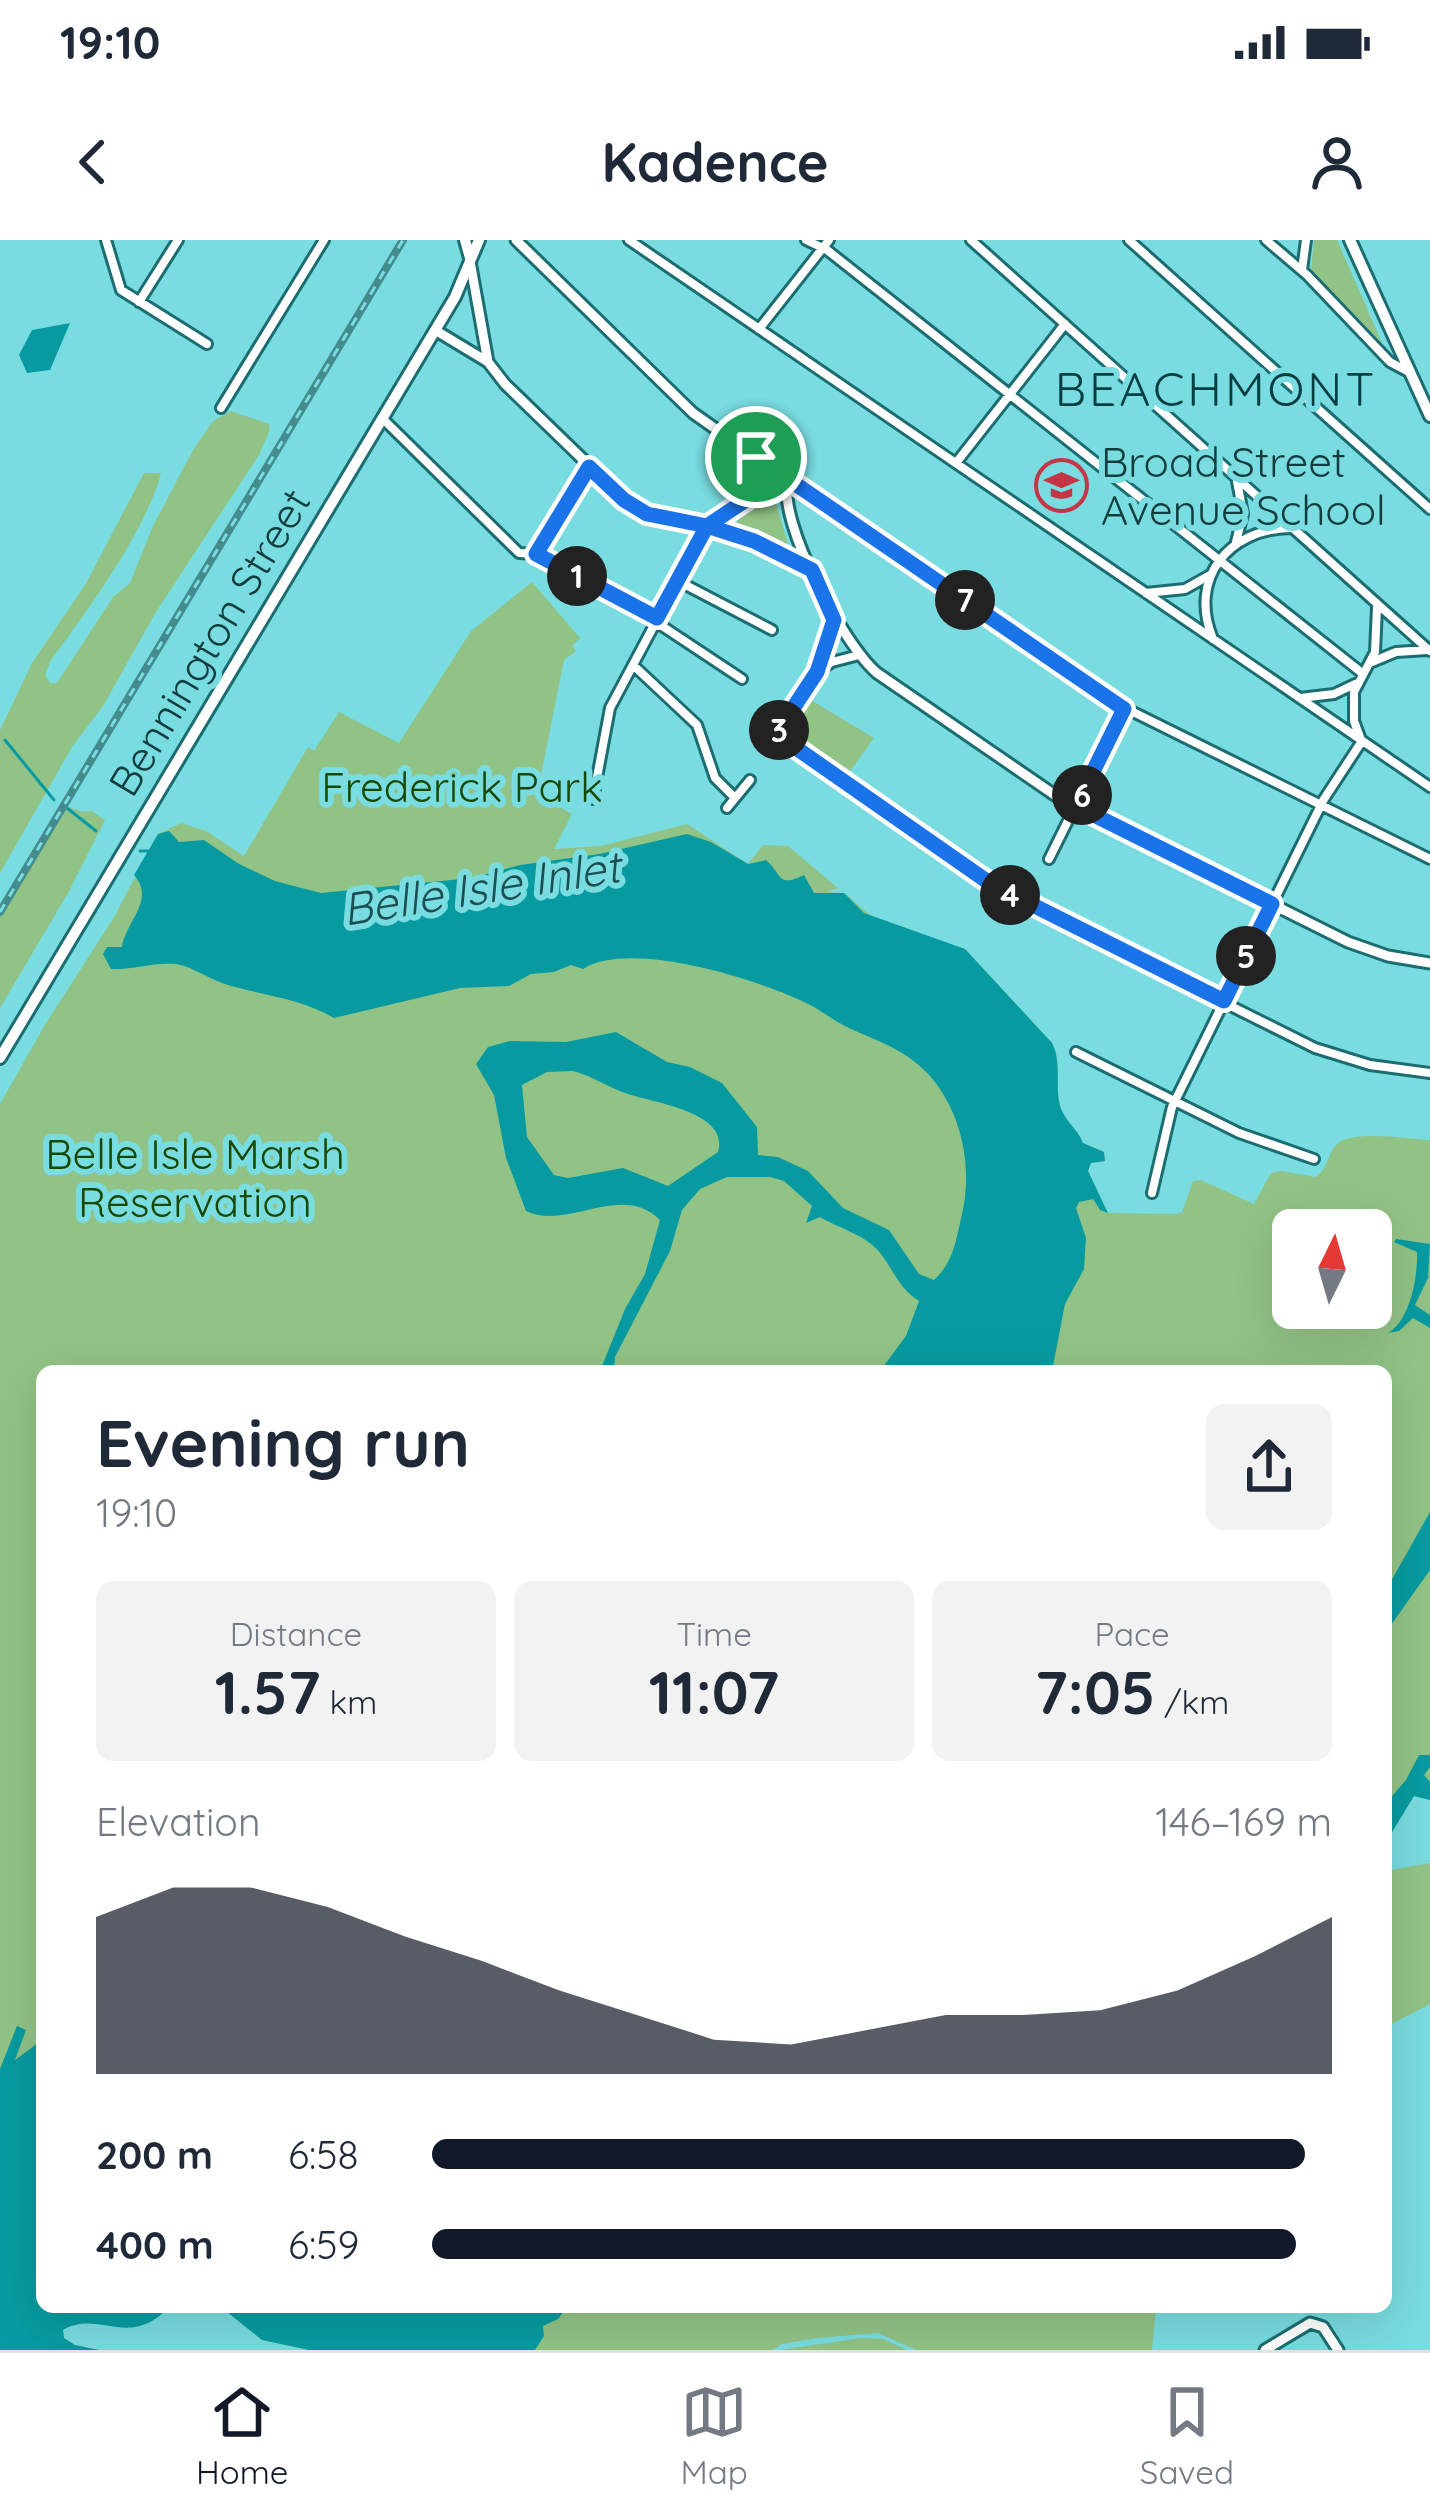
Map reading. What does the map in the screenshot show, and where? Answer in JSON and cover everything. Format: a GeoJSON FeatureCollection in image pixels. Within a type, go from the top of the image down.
{"type":"FeatureCollection","features":[{"type":"Feature","properties":{"kind":"main road"},"geometry":{"type":"LineString","coordinates":[[465,240],[470,258]]}},
{"type":"Feature","properties":{"kind":"main road","name":"Bennington Street"},"geometry":{"type":"LineString","coordinates":[[0,1058],[435,330],[479,240]]}},
{"type":"Feature","properties":{"kind":"main road"},"geometry":{"type":"LineString","coordinates":[[1350,240],[1430,416]]}},
{"type":"Feature","properties":{"kind":"street"},"geometry":{"type":"LineString","coordinates":[[106,240],[121,290],[207,344]]}},
{"type":"Feature","properties":{"kind":"street"},"geometry":{"type":"LineString","coordinates":[[139,302],[178,240]]}},
{"type":"Feature","properties":{"kind":"street"},"geometry":{"type":"LineString","coordinates":[[221,408],[324,240]]}},
{"type":"Feature","properties":{"kind":"street"},"geometry":{"type":"LineString","coordinates":[[516,240],[687,408],[1124,709],[1430,859]]}},
{"type":"Feature","properties":{"kind":"street"},"geometry":{"type":"LineString","coordinates":[[629,240],[1430,787]]}},
{"type":"Feature","properties":{"kind":"street"},"geometry":{"type":"LineString","coordinates":[[806,240],[826,244],[1362,673]]}},
{"type":"Feature","properties":{"kind":"street"},"geometry":{"type":"LineString","coordinates":[[970,240],[1430,651]]}},
{"type":"Feature","properties":{"kind":"street"},"geometry":{"type":"LineString","coordinates":[[1129,240],[1430,508]]}},
{"type":"Feature","properties":{"kind":"street"},"geometry":{"type":"LineString","coordinates":[[1266,240],[1388,360],[1407,371]]}},
{"type":"Feature","properties":{"kind":"street"},"geometry":{"type":"LineString","coordinates":[[1302,272],[1306,240]]}},
{"type":"Feature","properties":{"kind":"street"},"geometry":{"type":"LineString","coordinates":[[759,329],[826,244]]}},
{"type":"Feature","properties":{"kind":"street"},"geometry":{"type":"LineString","coordinates":[[470,258],[488,362]]}},
{"type":"Feature","properties":{"kind":"street"},"geometry":{"type":"LineString","coordinates":[[956,464],[1065,325]]}},
{"type":"Feature","properties":{"kind":"street"},"geometry":{"type":"LineString","coordinates":[[435,330],[488,362],[589,467],[639,510],[764,544],[812,570]]}},
{"type":"Feature","properties":{"kind":"street"},"geometry":{"type":"LineString","coordinates":[[382,418],[519,553],[536,554],[657,620],[742,679]]}},
{"type":"Feature","properties":{"kind":"street"},"geometry":{"type":"LineString","coordinates":[[749,498],[757,478],[756,457]]}},
{"type":"Feature","properties":{"kind":"street"},"geometry":{"type":"LineString","coordinates":[[536,554],[589,467]]}},
{"type":"Feature","properties":{"kind":"street"},"geometry":{"type":"LineString","coordinates":[[1236,478],[1243,514],[1236,543]]}},
{"type":"Feature","properties":{"kind":"street"},"geometry":{"type":"LineString","coordinates":[[593,799],[610,708],[707,526],[749,498],[788,480]]}},
{"type":"Feature","properties":{"kind":"street"},"geometry":{"type":"LineString","coordinates":[[788,480],[788,506],[834,620],[859,655],[899,689],[1076,806],[1368,950],[1430,964]]}},
{"type":"Feature","properties":{"kind":"street"},"geometry":{"type":"LineString","coordinates":[[1146,593],[1191,587],[1211,574],[1236,543],[1256,532],[1292,528]]}},
{"type":"Feature","properties":{"kind":"street"},"geometry":{"type":"LineString","coordinates":[[1211,574],[1205,604],[1213,639]]}},
{"type":"Feature","properties":{"kind":"street"},"geometry":{"type":"LineString","coordinates":[[678,580],[772,630]]}},
{"type":"Feature","properties":{"kind":"street"},"geometry":{"type":"LineString","coordinates":[[1362,741],[1354,721],[1355,684],[1371,662],[1378,630],[1377,604]]}},
{"type":"Feature","properties":{"kind":"street"},"geometry":{"type":"LineString","coordinates":[[834,620],[817,672],[776,734],[991,884],[1333,1054],[1430,1073]]}},
{"type":"Feature","properties":{"kind":"street"},"geometry":{"type":"LineString","coordinates":[[1371,662],[1402,651],[1430,651]]}},
{"type":"Feature","properties":{"kind":"street"},"geometry":{"type":"LineString","coordinates":[[817,672],[832,662],[859,655]]}},
{"type":"Feature","properties":{"kind":"street"},"geometry":{"type":"LineString","coordinates":[[633,665],[697,725],[717,782],[735,798]]}},
{"type":"Feature","properties":{"kind":"street"},"geometry":{"type":"LineString","coordinates":[[1299,698],[1334,694],[1355,684]]}},
{"type":"Feature","properties":{"kind":"street"},"geometry":{"type":"LineString","coordinates":[[1049,859],[1124,709]]}},
{"type":"Feature","properties":{"kind":"street"},"geometry":{"type":"LineString","coordinates":[[1151,1193],[1174,1102],[1321,805],[1362,741]]}},
{"type":"Feature","properties":{"kind":"street"},"geometry":{"type":"LineString","coordinates":[[727,808],[750,780]]}},
{"type":"Feature","properties":{"kind":"street"},"geometry":{"type":"LineString","coordinates":[[1076,1052],[1239,1133],[1315,1160]]}},
{"type":"Feature","properties":{"kind":"street"},"geometry":{"type":"LineString","coordinates":[[1265,2350],[1306,2323],[1318,2324],[1338,2350]]}},
{"type":"Feature","properties":{"kind":"green space"},"geometry":{"type":"Polygon","coordinates":[[[1314,240],[1337,240],[1382,343],[1311,271],[1314,240]]]}},
{"type":"Feature","properties":{"kind":"green space"},"geometry":{"type":"Polygon","coordinates":[[[231,411],[269,424],[259,455],[156,612],[103,706],[72,747],[0,873],[0,730],[32,663],[85,585],[144,473],[161,473],[129,544],[51,660],[45,675],[50,683],[57,683],[113,597],[130,583],[153,526],[193,450],[213,421],[231,411]]]}},
{"type":"Feature","properties":{"kind":"green space"},"geometry":{"type":"Polygon","coordinates":[[[770,499],[776,503],[788,544],[737,524],[770,499]]]}},
{"type":"Feature","properties":{"kind":"green space"},"geometry":{"type":"Polygon","coordinates":[[[532,582],[580,638],[572,646],[576,651],[564,660],[537,795],[572,814],[554,849],[601,846],[687,824],[748,864],[763,845],[788,846],[838,888],[826,892],[844,893],[887,924],[965,949],[1052,1043],[1063,1114],[1083,1143],[1104,1152],[1105,1161],[1091,1163],[1088,1171],[1107,1213],[1177,1214],[1182,1212],[1193,1181],[1201,1180],[1254,1204],[1271,1173],[1316,1177],[1343,1140],[1366,1136],[1430,1140],[1430,1800],[1414,1796],[1392,1832],[1392,1365],[36,1365],[36,2238],[0,2274],[0,1104],[113,919],[158,834],[181,823],[206,831],[244,856],[308,747],[314,751],[339,712],[399,743],[471,631],[532,582]]]}},
{"type":"Feature","properties":{"kind":"green space"},"geometry":{"type":"Polygon","coordinates":[[[809,699],[874,738],[848,774],[791,735],[790,727],[809,699]]]}},
{"type":"Feature","properties":{"kind":"green space"},"geometry":{"type":"Polygon","coordinates":[[[66,806],[91,811],[105,820],[0,1008],[0,916],[66,806]]]}},
{"type":"Feature","properties":{"kind":"green space"},"geometry":{"type":"Polygon","coordinates":[[[1430,1863],[1430,2004],[1392,2024],[1392,1870],[1430,1863]]]}},
{"type":"Feature","properties":{"kind":"green space"},"geometry":{"type":"Polygon","coordinates":[[[228,2313],[1155,2313],[1152,2350],[916,2350],[878,2333],[817,2338],[773,2350],[309,2350],[262,2340],[228,2313]]]}},
{"type":"Feature","properties":{"kind":"green space"},"geometry":{"type":"Polygon","coordinates":[[[883,2339],[907,2350],[780,2350],[883,2339]]]}},
{"type":"Feature","properties":{"kind":"water"},"geometry":{"type":"Polygon","coordinates":[[[70,323],[50,370],[27,373],[19,355],[32,330],[70,323]]]}},
{"type":"Feature","properties":{"kind":"water","name":"Belle Isle Inlet"},"geometry":{"type":"Polygon","coordinates":[[[169,831],[179,842],[204,840],[275,881],[321,893],[471,878],[687,834],[748,864],[766,860],[785,880],[804,875],[814,893],[844,893],[864,913],[965,949],[1052,1043],[1063,1113],[1083,1143],[1104,1152],[1105,1161],[1091,1163],[1088,1171],[1108,1213],[1093,1199],[1079,1202],[1076,1208],[1086,1238],[1084,1269],[1065,1304],[1053,1365],[884,1365],[906,1336],[919,1301],[881,1254],[820,1217],[806,1223],[812,1206],[784,1181],[727,1177],[700,1189],[682,1210],[670,1251],[614,1365],[602,1365],[645,1274],[660,1220],[629,1205],[542,1216],[526,1211],[506,1158],[494,1095],[476,1064],[488,1047],[510,1041],[566,1042],[616,1032],[667,1062],[722,1083],[757,1127],[758,1155],[778,1157],[808,1171],[843,1208],[889,1230],[919,1274],[934,1280],[953,1250],[966,1178],[957,1124],[930,1076],[900,1052],[809,1004],[726,974],[661,960],[604,961],[583,969],[571,965],[531,974],[509,986],[460,988],[334,1018],[176,964],[111,969],[103,954],[107,947],[122,947],[141,902],[134,875],[158,834],[169,831]],[[573,1071],[547,1072],[522,1085],[527,1137],[554,1175],[568,1178],[623,1168],[668,1186],[718,1152],[719,1138],[702,1118],[573,1071]]]}},
{"type":"Feature","properties":{"kind":"water"},"geometry":{"type":"Polygon","coordinates":[[[1394,1242],[1430,1244],[1428,1278],[1415,1305],[1430,1315],[1430,1328],[1413,1318],[1399,1331],[1388,1333],[1407,1308],[1417,1262],[1417,1252],[1394,1242]]]}},
{"type":"Feature","properties":{"kind":"water"},"geometry":{"type":"Polygon","coordinates":[[[1430,1512],[1430,1570],[1392,1624],[1392,1579],[1430,1512]]]}},
{"type":"Feature","properties":{"kind":"water"},"geometry":{"type":"Polygon","coordinates":[[[1419,1755],[1430,1755],[1424,1775],[1430,1782],[1430,1800],[1414,1796],[1392,1832],[1392,1796],[1419,1755]]]}},
{"type":"Feature","properties":{"kind":"water"},"geometry":{"type":"Polygon","coordinates":[[[17,2026],[26,2030],[15,2060],[36,2044],[36,2313],[162,2313],[141,2326],[89,2324],[63,2330],[64,2338],[75,2345],[99,2350],[0,2350],[0,2069],[17,2026]]]}},
{"type":"Feature","properties":{"kind":"water"},"geometry":{"type":"Polygon","coordinates":[[[228,2313],[562,2313],[543,2326],[544,2336],[535,2350],[309,2350],[262,2340],[228,2313]]]}},
{"type":"Feature","properties":{"kind":"waterway"},"geometry":{"type":"LineString","coordinates":[[5,740],[54,800]]}},
{"type":"Feature","properties":{"kind":"waterway"},"geometry":{"type":"LineString","coordinates":[[67,808],[96,831]]}},
{"type":"Feature","properties":{"kind":"waterway"},"geometry":{"type":"LineString","coordinates":[[140,851],[148,851]]}},
{"type":"Feature","properties":{"kind":"railway"},"geometry":{"type":"LineString","coordinates":[[0,912],[403,240]]}},
{"type":"Feature","properties":{"kind":"place","name":"Broad Street Avenue School"},"geometry":{"type":"Point","coordinates":[1062,485]}},
{"type":"Feature","properties":{"kind":"district","name":"BEACHMONT"},"geometry":{"type":"Point","coordinates":[1216,388]}},
{"type":"Feature","properties":{"kind":"route"},"geometry":{"type":"LineString","coordinates":[[756,457],[757,478],[749,498],[707,526],[657,618],[536,554],[589,467],[624,500],[647,514],[707,526],[754,541],[812,570],[834,620],[817,672],[776,734],[991,884],[1224,1001],[1272,904],[1076,806],[1124,709],[756,457]]}},
{"type":"Feature","properties":{"kind":"park label","name":"Frederick Park"},"geometry":{"type":"Point","coordinates":[462,786]}},
{"type":"Feature","properties":{"kind":"park label","name":"Belle Isle Marsh Reservation"},"geometry":{"type":"Point","coordinates":[195,1177]}}]}
